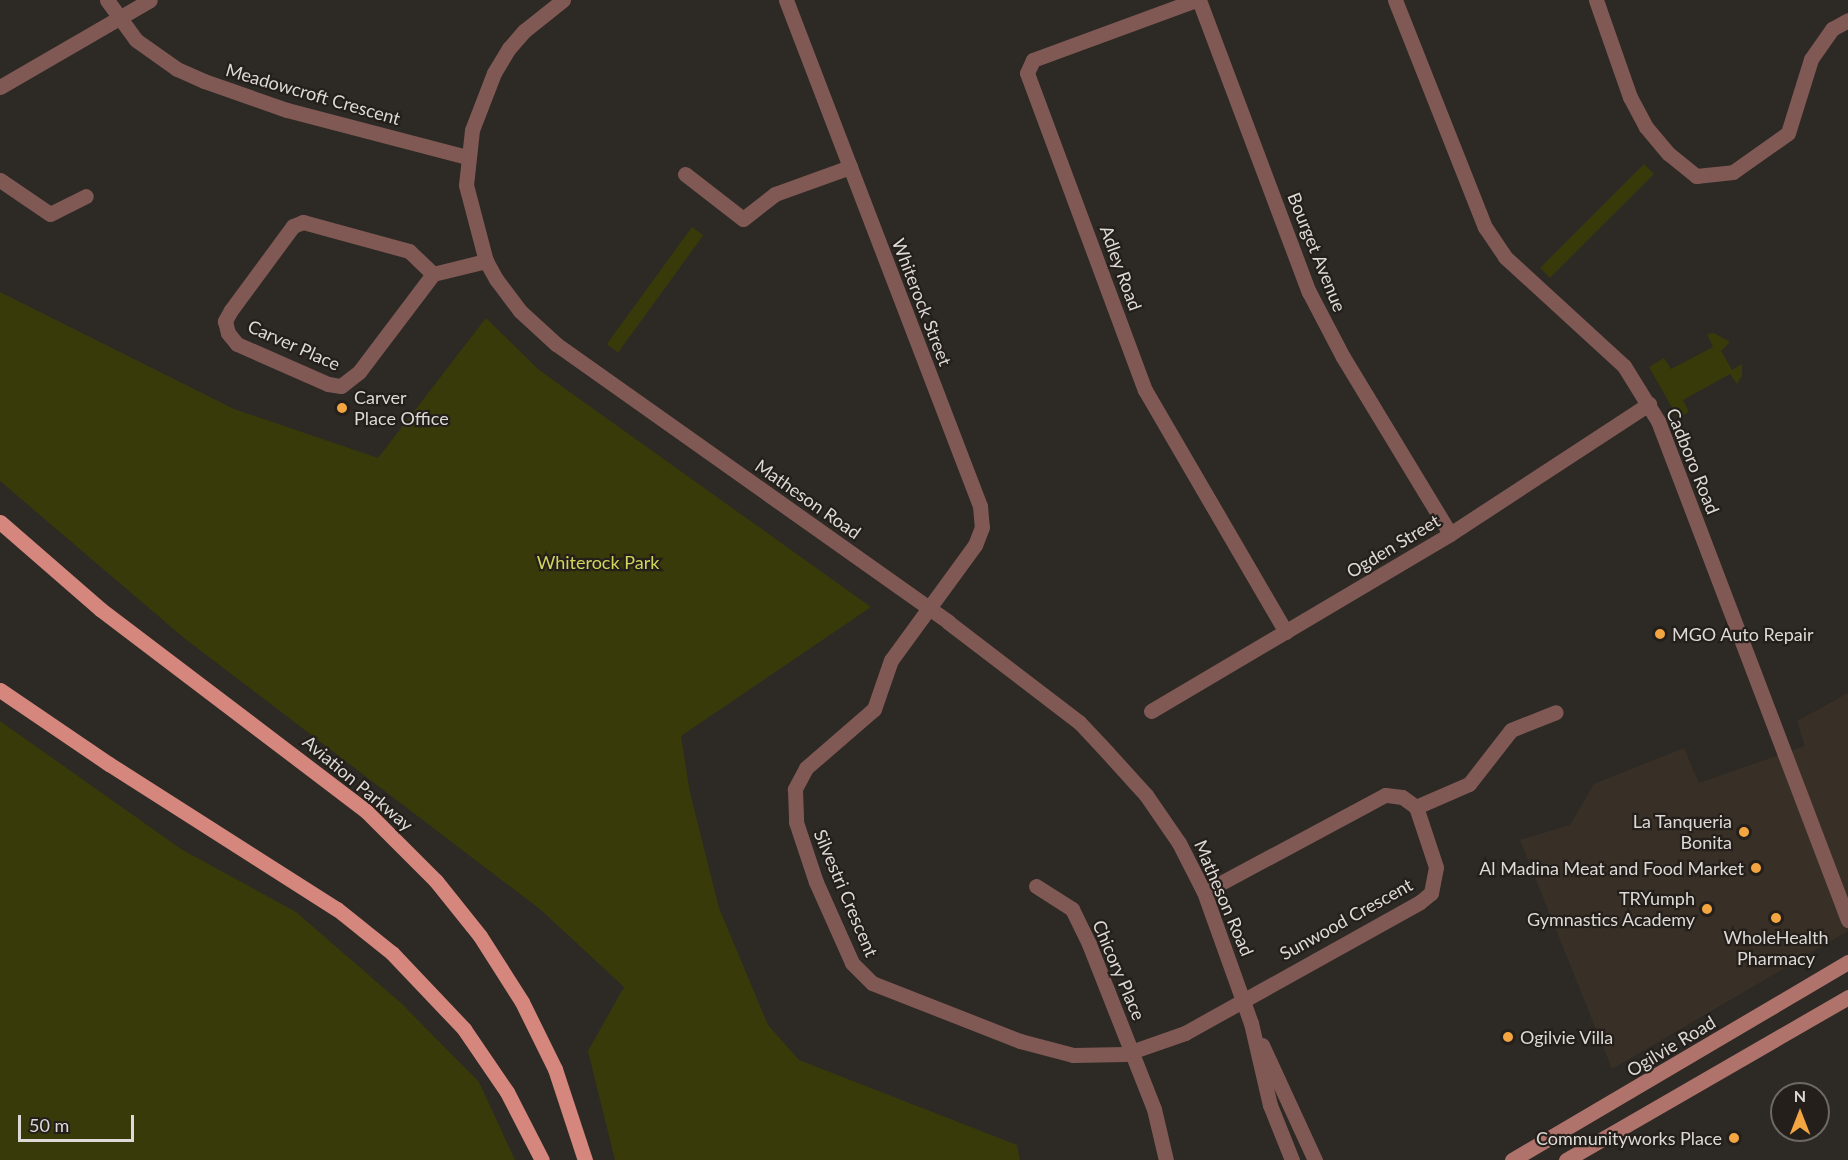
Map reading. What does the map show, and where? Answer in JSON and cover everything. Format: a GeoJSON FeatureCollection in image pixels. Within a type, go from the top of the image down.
{"type":"FeatureCollection","features":[{"type":"Feature","properties":{"kind":"main road","name":"Aviation Parkway"},"geometry":{"type":"LineString","coordinates":[[0,522],[100,609],[366,811],[436,880],[480,936],[527,1012],[555,1069],[585,1160]]}},
{"type":"Feature","properties":{"kind":"main road"},"geometry":{"type":"LineString","coordinates":[[0,690],[109,764],[337,909],[392,952],[464,1029],[507,1092],[543,1160]]}},
{"type":"Feature","properties":{"kind":"main road","name":"Ogilvie Road"},"geometry":{"type":"LineString","coordinates":[[1512,1160],[1848,962]]}},
{"type":"Feature","properties":{"kind":"main road"},"geometry":{"type":"LineString","coordinates":[[1566,1160],[1848,997]]}},
{"type":"Feature","properties":{"kind":"street","name":"Meadowcroft Crescent"},"geometry":{"type":"LineString","coordinates":[[107,0],[136,40],[153,55],[204,81],[287,110],[467,157]]}},
{"type":"Feature","properties":{"kind":"street"},"geometry":{"type":"LineString","coordinates":[[0,87],[150,0]]}},
{"type":"Feature","properties":{"kind":"street","name":"Matheson Road"},"geometry":{"type":"LineString","coordinates":[[563,0],[524,31],[509,48],[480,105],[467,157],[467,190],[486,261],[520,311],[556,344],[929,610],[1079,722],[1146,795],[1179,843],[1204,892],[1251,1023],[1270,1105],[1292,1160]]}},
{"type":"Feature","properties":{"kind":"street","name":"Whiterock Street"},"geometry":{"type":"LineString","coordinates":[[786,0],[980,506],[982,527],[975,545],[929,610]]}},
{"type":"Feature","properties":{"kind":"street","name":"Bourget Avenue"},"geometry":{"type":"LineString","coordinates":[[1197,0],[1308,292],[1342,357],[1450,534]]}},
{"type":"Feature","properties":{"kind":"street","name":"Adley Road"},"geometry":{"type":"LineString","coordinates":[[1197,0],[1033,60],[1027,73],[1145,390],[1286,632]]}},
{"type":"Feature","properties":{"kind":"street","name":"Cadboro Road"},"geometry":{"type":"LineString","coordinates":[[1395,0],[1485,227],[1505,257],[1624,366],[1649,404],[1682,478],[1848,920]]}},
{"type":"Feature","properties":{"kind":"street"},"geometry":{"type":"LineString","coordinates":[[1596,0],[1630,96],[1646,127],[1668,154],[1696,176],[1733,172],[1788,133],[1811,59],[1832,29],[1848,20]]}},
{"type":"Feature","properties":{"kind":"street"},"geometry":{"type":"LineString","coordinates":[[685,174],[742,219],[775,194],[849,167]]}},
{"type":"Feature","properties":{"kind":"street"},"geometry":{"type":"LineString","coordinates":[[0,180],[50,214],[86,196]]}},
{"type":"Feature","properties":{"kind":"street","name":"Carver Place"},"geometry":{"type":"LineString","coordinates":[[303,222],[409,251],[433,274],[359,372],[341,386],[328,384],[237,344],[228,333],[225,321],[231,310],[293,226],[303,222]]}},
{"type":"Feature","properties":{"kind":"street"},"geometry":{"type":"LineString","coordinates":[[433,274],[486,261]]}},
{"type":"Feature","properties":{"kind":"street","name":"Ogden Street"},"geometry":{"type":"LineString","coordinates":[[1151,711],[1450,534],[1649,404]]}},
{"type":"Feature","properties":{"kind":"street","name":"Silvestri Crescent"},"geometry":{"type":"LineString","coordinates":[[929,610],[886,668],[876,702],[866,719],[806,768],[795,789],[796,822],[816,882],[852,963],[872,983],[1020,1041],[1073,1055],[1132,1052],[1185,1033],[1243,999]]}},
{"type":"Feature","properties":{"kind":"street"},"geometry":{"type":"LineString","coordinates":[[1204,892],[1385,795],[1402,797],[1416,807],[1468,784],[1510,730],[1556,712]]}},
{"type":"Feature","properties":{"kind":"street","name":"Sunwood Crescent"},"geometry":{"type":"LineString","coordinates":[[1243,999],[1431,893],[1437,867],[1416,807]]}},
{"type":"Feature","properties":{"kind":"street","name":"Chicory Place"},"geometry":{"type":"LineString","coordinates":[[1036,886],[1072,909],[1155,1109],[1166,1160]]}},
{"type":"Feature","properties":{"kind":"street","name":"Matheson Road"},"geometry":{"type":"LineString","coordinates":[[1251,1023],[1315,1160]]}},
{"type":"Feature","properties":{"kind":"shaded area"},"geometry":{"type":"Polygon","coordinates":[[[1848,693],[1848,931],[1612,1069],[1520,840],[1570,825],[1594,784],[1684,748],[1699,783],[1805,746],[1797,721],[1848,693]]]}},
{"type":"Feature","properties":{"kind":"green space"},"geometry":{"type":"Polygon","coordinates":[[[1644,164],[1654,174],[1550,278],[1540,268],[1644,164]]]}},
{"type":"Feature","properties":{"kind":"green space"},"geometry":{"type":"Polygon","coordinates":[[[692,227],[703,235],[618,353],[607,344],[692,227]]]}},
{"type":"Feature","properties":{"kind":"green space","name":"Whiterock Park"},"geometry":{"type":"Polygon","coordinates":[[[0,292],[234,409],[378,458],[486,318],[539,370],[871,607],[681,736],[690,793],[719,908],[768,1025],[799,1060],[1017,1145],[1020,1160],[615,1160],[588,1051],[624,987],[541,910],[184,638],[0,481],[0,292]]]}},
{"type":"Feature","properties":{"kind":"green space"},"geometry":{"type":"Polygon","coordinates":[[[1714,333],[1730,342],[1721,351],[1732,370],[1742,364],[1742,376],[1737,384],[1730,374],[1683,400],[1689,412],[1678,418],[1649,367],[1664,358],[1671,369],[1713,347],[1707,334],[1714,333]]]}},
{"type":"Feature","properties":{"kind":"green space"},"geometry":{"type":"Polygon","coordinates":[[[0,721],[181,849],[296,912],[401,1003],[479,1082],[515,1160],[0,1160],[0,721]]]}},
{"type":"Feature","properties":{"kind":"place","name":"Carver Place Office"},"geometry":{"type":"Point","coordinates":[342,408]}},
{"type":"Feature","properties":{"kind":"place","name":"MGO Auto Repair"},"geometry":{"type":"Point","coordinates":[1660,634]}},
{"type":"Feature","properties":{"kind":"place","name":"La Tanqueria Bonita"},"geometry":{"type":"Point","coordinates":[1744,832]}},
{"type":"Feature","properties":{"kind":"place","name":"Al Madina Meat and Food Market"},"geometry":{"type":"Point","coordinates":[1756,868]}},
{"type":"Feature","properties":{"kind":"place","name":"TRYumph Gymnastics Academy"},"geometry":{"type":"Point","coordinates":[1707,909]}},
{"type":"Feature","properties":{"kind":"place","name":"WholeHealth Pharmacy"},"geometry":{"type":"Point","coordinates":[1776,918]}},
{"type":"Feature","properties":{"kind":"place","name":"Ogilvie Villa"},"geometry":{"type":"Point","coordinates":[1508,1037]}},
{"type":"Feature","properties":{"kind":"place","name":"Communityworks Place"},"geometry":{"type":"Point","coordinates":[1734,1138]}}]}
